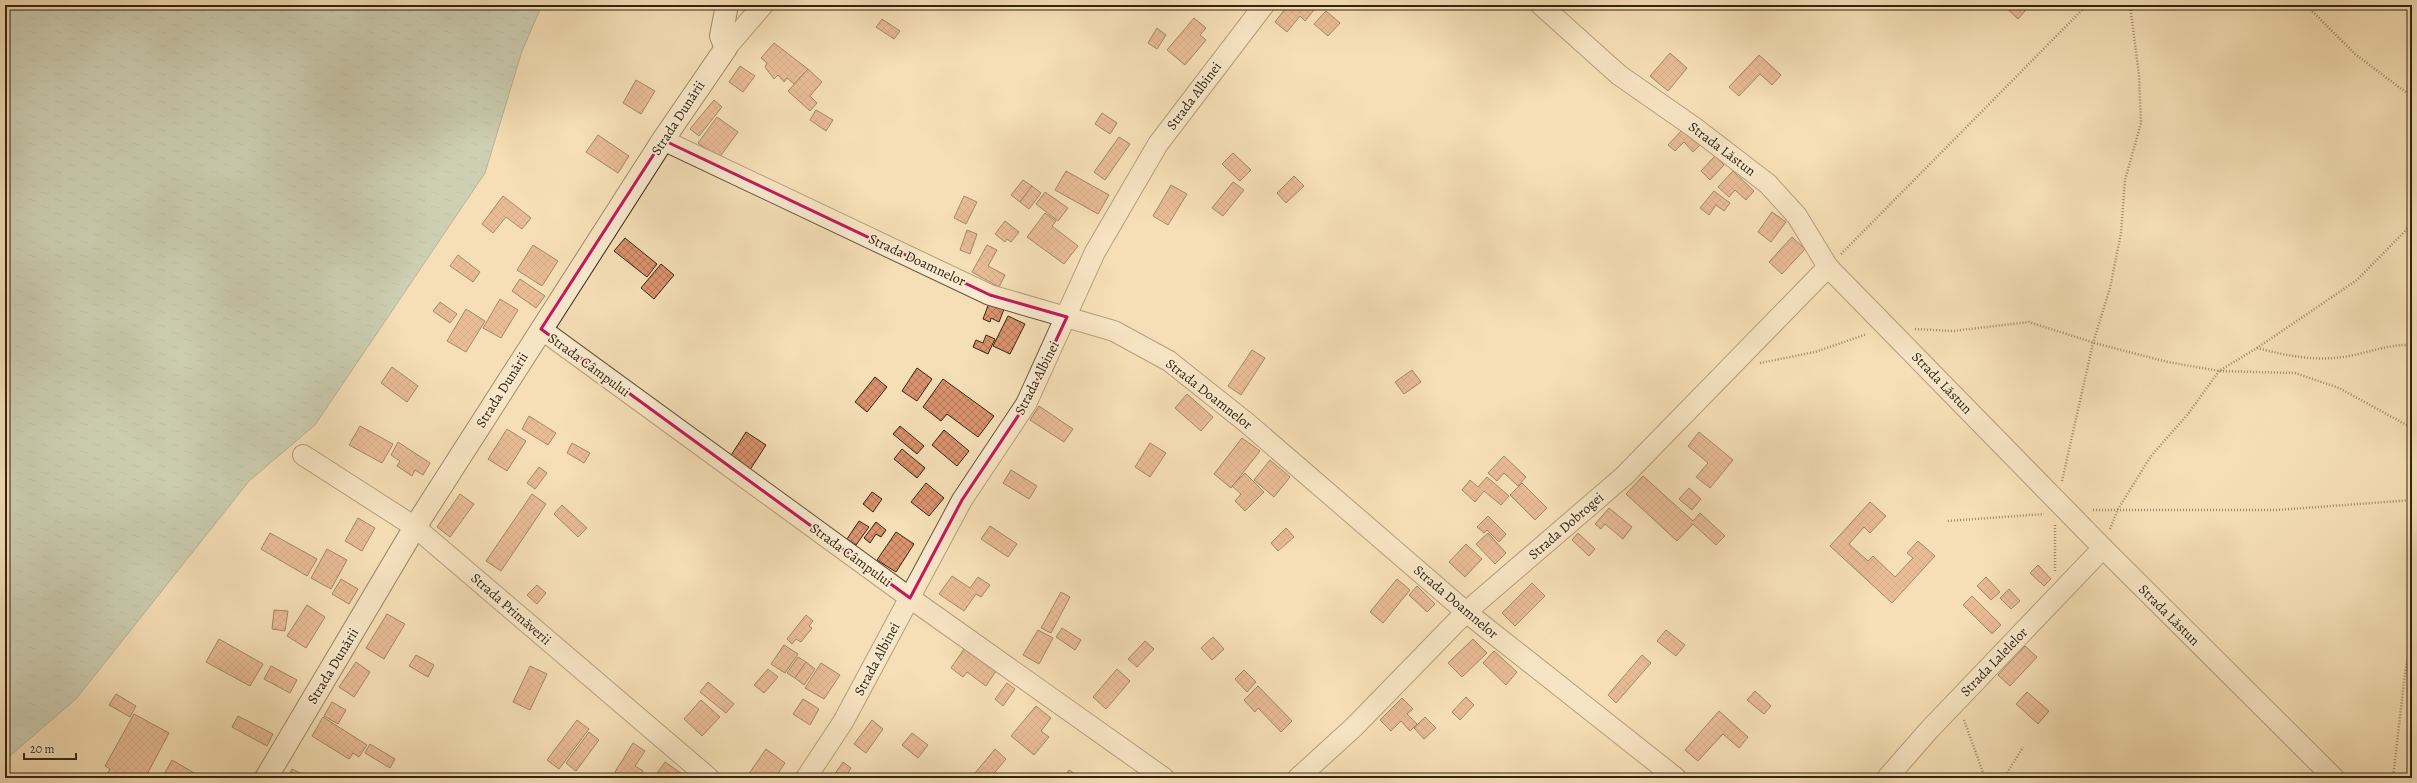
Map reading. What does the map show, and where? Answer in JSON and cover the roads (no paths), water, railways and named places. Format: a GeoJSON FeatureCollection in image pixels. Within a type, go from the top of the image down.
{"type":"FeatureCollection","features":[{"type":"Feature","properties":{"kind":"main road"},"geometry":{"type":"LineString","coordinates":[[726,48],[721,36],[727,5]]}},
{"type":"Feature","properties":{"kind":"main road","name":"Strada Dunării"},"geometry":{"type":"LineString","coordinates":[[266,778],[415,527],[663,140],[726,48]]}},
{"type":"Feature","properties":{"kind":"street"},"geometry":{"type":"LineString","coordinates":[[726,48],[763,5]]}},
{"type":"Feature","properties":{"kind":"street","name":"Strada Albinei"},"geometry":{"type":"LineString","coordinates":[[806,778],[843,722],[962,500],[1026,404],[1067,317],[1095,252],[1158,144],[1264,5]]}},
{"type":"Feature","properties":{"kind":"street","name":"Strada Lăstun"},"geometry":{"type":"LineString","coordinates":[[1541,5],[1619,75],[1694,128],[1768,184],[1798,216],[1828,267],[2060,509],[2103,548],[2334,778]]}},
{"type":"Feature","properties":{"kind":"street","name":"Strada Doamnelor"},"geometry":{"type":"LineString","coordinates":[[663,140],[990,295],[1114,331],[1169,361],[1247,423],[1466,612],[1676,778]]}},
{"type":"Feature","properties":{"kind":"street","name":"Strada Dobrogei"},"geometry":{"type":"LineString","coordinates":[[1298,778],[1354,728],[1466,612],[1624,476],[1730,370],[1828,267]]}},
{"type":"Feature","properties":{"kind":"street","name":"Strada Câmpului"},"geometry":{"type":"LineString","coordinates":[[541,329],[910,598],[1164,778]]}},
{"type":"Feature","properties":{"kind":"street","name":"Strada Primăverii"},"geometry":{"type":"LineString","coordinates":[[303,455],[415,527],[709,778]]}},
{"type":"Feature","properties":{"kind":"street","name":"Strada Lalelelor"},"geometry":{"type":"LineString","coordinates":[[1887,778],[1957,700],[2103,548]]}},
{"type":"Feature","properties":{"kind":"water"},"geometry":{"type":"Polygon","coordinates":[[[5,5],[542,5],[522,51],[485,173],[315,425],[249,481],[76,699],[5,760],[5,5]]]}}]}
